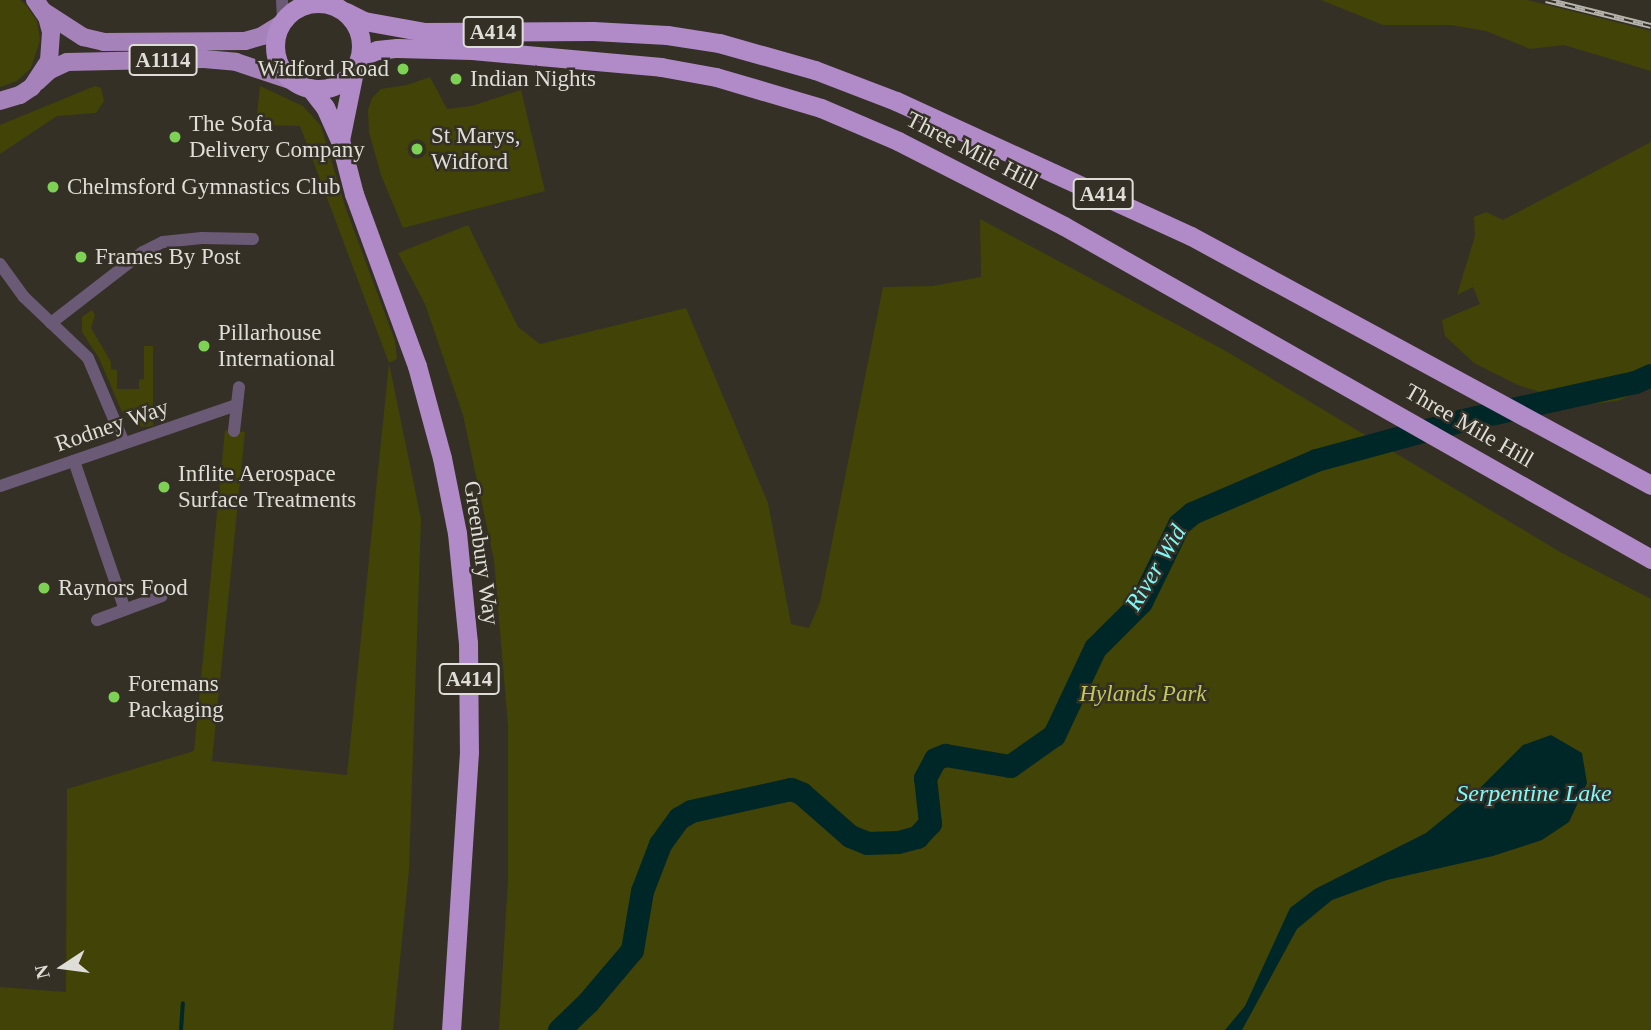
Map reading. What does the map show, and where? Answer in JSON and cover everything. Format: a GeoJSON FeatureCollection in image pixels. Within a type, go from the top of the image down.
{"type":"FeatureCollection","features":[{"type":"Feature","properties":{"kind":"highway","name":"A414"},"geometry":{"type":"LineString","coordinates":[[325,3],[343,8],[358,29],[357,64],[335,86],[302,85],[281,68],[277,57],[276,38],[283,11],[325,3]]}},
{"type":"Feature","properties":{"kind":"highway","name":"Three Mile Hill"},"geometry":{"type":"LineString","coordinates":[[343,8],[364,21],[425,32],[593,30],[662,34],[719,43],[785,60],[896,102],[1136,209],[1252,267],[1651,485]]}},
{"type":"Feature","properties":{"kind":"highway","name":"Three Mile Hill"},"geometry":{"type":"LineString","coordinates":[[357,64],[377,50],[397,48],[534,53],[661,66],[792,97],[898,141],[1147,271],[1651,559]]}},
{"type":"Feature","properties":{"kind":"highway","name":"Greenbury Way"},"geometry":{"type":"LineString","coordinates":[[340,140],[357,64]]}},
{"type":"Feature","properties":{"kind":"highway","name":"Greenbury Way"},"geometry":{"type":"LineString","coordinates":[[302,85],[325,107],[340,140],[354,194],[407,334],[433,418],[450,496],[462,574],[470,680],[469,752],[451,1030]]}},
{"type":"Feature","properties":{"kind":"main road","name":"A1114"},"geometry":{"type":"LineString","coordinates":[[39,5],[83,37],[104,42],[245,41],[262,36],[283,11]]}},
{"type":"Feature","properties":{"kind":"main road","name":"A1114"},"geometry":{"type":"LineString","coordinates":[[37,82],[47,66],[52,47],[50,27],[39,5]]}},
{"type":"Feature","properties":{"kind":"main road","name":"A1114"},"geometry":{"type":"LineString","coordinates":[[5,101],[66,62],[204,59],[240,63],[302,85]]}},
{"type":"Feature","properties":{"kind":"street"},"geometry":{"type":"LineString","coordinates":[[51,323],[133,259],[163,242],[202,238],[253,239]]}},
{"type":"Feature","properties":{"kind":"street"},"geometry":{"type":"LineString","coordinates":[[0,264],[24,297],[88,358],[124,443]]}},
{"type":"Feature","properties":{"kind":"street"},"geometry":{"type":"LineString","coordinates":[[234,431],[239,387]]}},
{"type":"Feature","properties":{"kind":"street","name":"Rodney Way"},"geometry":{"type":"LineString","coordinates":[[0,486],[237,405]]}},
{"type":"Feature","properties":{"kind":"street"},"geometry":{"type":"LineString","coordinates":[[74,461],[125,610]]}},
{"type":"Feature","properties":{"kind":"street"},"geometry":{"type":"LineString","coordinates":[[97,620],[162,596]]}},
{"type":"Feature","properties":{"kind":"green space"},"geometry":{"type":"Polygon","coordinates":[[[0,0],[20,0],[26,5],[37,21],[40,40],[31,68],[17,81],[0,87],[0,0]]]}},
{"type":"Feature","properties":{"kind":"green space"},"geometry":{"type":"Polygon","coordinates":[[[1321,0],[1527,0],[1651,31],[1651,71],[1564,45],[1530,49],[1486,31],[1451,25],[1383,25],[1321,0]]]}},
{"type":"Feature","properties":{"kind":"green space"},"geometry":{"type":"Polygon","coordinates":[[[430,77],[447,109],[472,106],[521,90],[545,191],[403,228],[381,175],[369,132],[368,110],[372,98],[381,89],[407,85],[430,77]]]}},
{"type":"Feature","properties":{"kind":"green space"},"geometry":{"type":"Polygon","coordinates":[[[95,86],[101,88],[104,101],[96,113],[57,116],[0,154],[0,125],[95,86]]]}},
{"type":"Feature","properties":{"kind":"green space"},"geometry":{"type":"Polygon","coordinates":[[[260,86],[303,106],[321,126],[346,209],[395,341],[397,359],[389,363],[300,126],[256,125],[260,86]]]}},
{"type":"Feature","properties":{"kind":"green space"},"geometry":{"type":"Polygon","coordinates":[[[1651,142],[1651,387],[1617,401],[1582,405],[1518,385],[1474,363],[1445,336],[1442,320],[1480,304],[1473,287],[1457,295],[1475,236],[1474,217],[1486,212],[1503,220],[1651,142]]]}},
{"type":"Feature","properties":{"kind":"green space","name":"Hylands Park"},"geometry":{"type":"Polygon","coordinates":[[[980,219],[1224,350],[1560,552],[1651,599],[1651,1030],[499,1030],[508,879],[508,726],[494,560],[463,415],[425,304],[398,253],[468,225],[518,327],[540,344],[686,308],[768,503],[791,624],[809,628],[820,602],[883,287],[933,286],[981,277],[980,219]]]}},
{"type":"Feature","properties":{"kind":"green space"},"geometry":{"type":"Polygon","coordinates":[[[92,310],[95,315],[91,328],[111,362],[111,369],[117,370],[117,389],[139,389],[139,380],[144,379],[144,346],[153,346],[153,426],[137,427],[122,412],[99,358],[82,332],[82,317],[92,310]]]}},
{"type":"Feature","properties":{"kind":"green space"},"geometry":{"type":"Polygon","coordinates":[[[389,363],[421,519],[409,870],[393,1030],[0,1030],[0,987],[66,992],[67,789],[194,751],[225,430],[245,432],[212,761],[347,775],[389,363]]]}},
{"type":"Feature","properties":{"kind":"water","name":"Serpentine Lake"},"geometry":{"type":"Polygon","coordinates":[[[1551,735],[1582,753],[1587,783],[1569,822],[1542,840],[1493,856],[1387,880],[1332,900],[1297,929],[1242,1030],[1225,1030],[1245,1006],[1290,908],[1315,889],[1426,833],[1474,794],[1523,745],[1551,735]]]}},
{"type":"Feature","properties":{"kind":"waterway","name":"River Wid"},"geometry":{"type":"LineString","coordinates":[[559,1030],[588,1002],[632,950],[642,891],[660,844],[679,818],[691,811],[791,789],[801,793],[850,836],[867,843],[898,842],[917,837],[930,823],[925,778],[935,759],[945,755],[1010,766],[1054,735],[1095,648],[1141,602],[1179,524],[1192,513],[1316,460],[1463,420],[1635,382],[1651,375]]}},
{"type":"Feature","properties":{"kind":"waterway"},"geometry":{"type":"LineString","coordinates":[[181,1030],[183,1004]]}},
{"type":"Feature","properties":{"kind":"railway"},"geometry":{"type":"LineString","coordinates":[[1546,0],[1651,26]]}},
{"type":"Feature","properties":{"kind":"place","name":"Widford Road"},"geometry":{"type":"Point","coordinates":[403,69]}},
{"type":"Feature","properties":{"kind":"place","name":"Indian Nights"},"geometry":{"type":"Point","coordinates":[456,79]}},
{"type":"Feature","properties":{"kind":"place","name":"The Sofa Delivery Company"},"geometry":{"type":"Point","coordinates":[175,137]}},
{"type":"Feature","properties":{"kind":"place","name":"St Marys, Widford"},"geometry":{"type":"Point","coordinates":[417,149]}},
{"type":"Feature","properties":{"kind":"place","name":"Chelmsford Gymnastics Club"},"geometry":{"type":"Point","coordinates":[53,187]}},
{"type":"Feature","properties":{"kind":"place","name":"Frames By Post"},"geometry":{"type":"Point","coordinates":[81,257]}},
{"type":"Feature","properties":{"kind":"place","name":"Pillarhouse International"},"geometry":{"type":"Point","coordinates":[204,346]}},
{"type":"Feature","properties":{"kind":"place","name":"Inflite Aerospace Surface Treatments"},"geometry":{"type":"Point","coordinates":[164,487]}},
{"type":"Feature","properties":{"kind":"place","name":"Raynors Food"},"geometry":{"type":"Point","coordinates":[44,588]}},
{"type":"Feature","properties":{"kind":"place","name":"Foremans Packaging"},"geometry":{"type":"Point","coordinates":[114,697]}}]}
